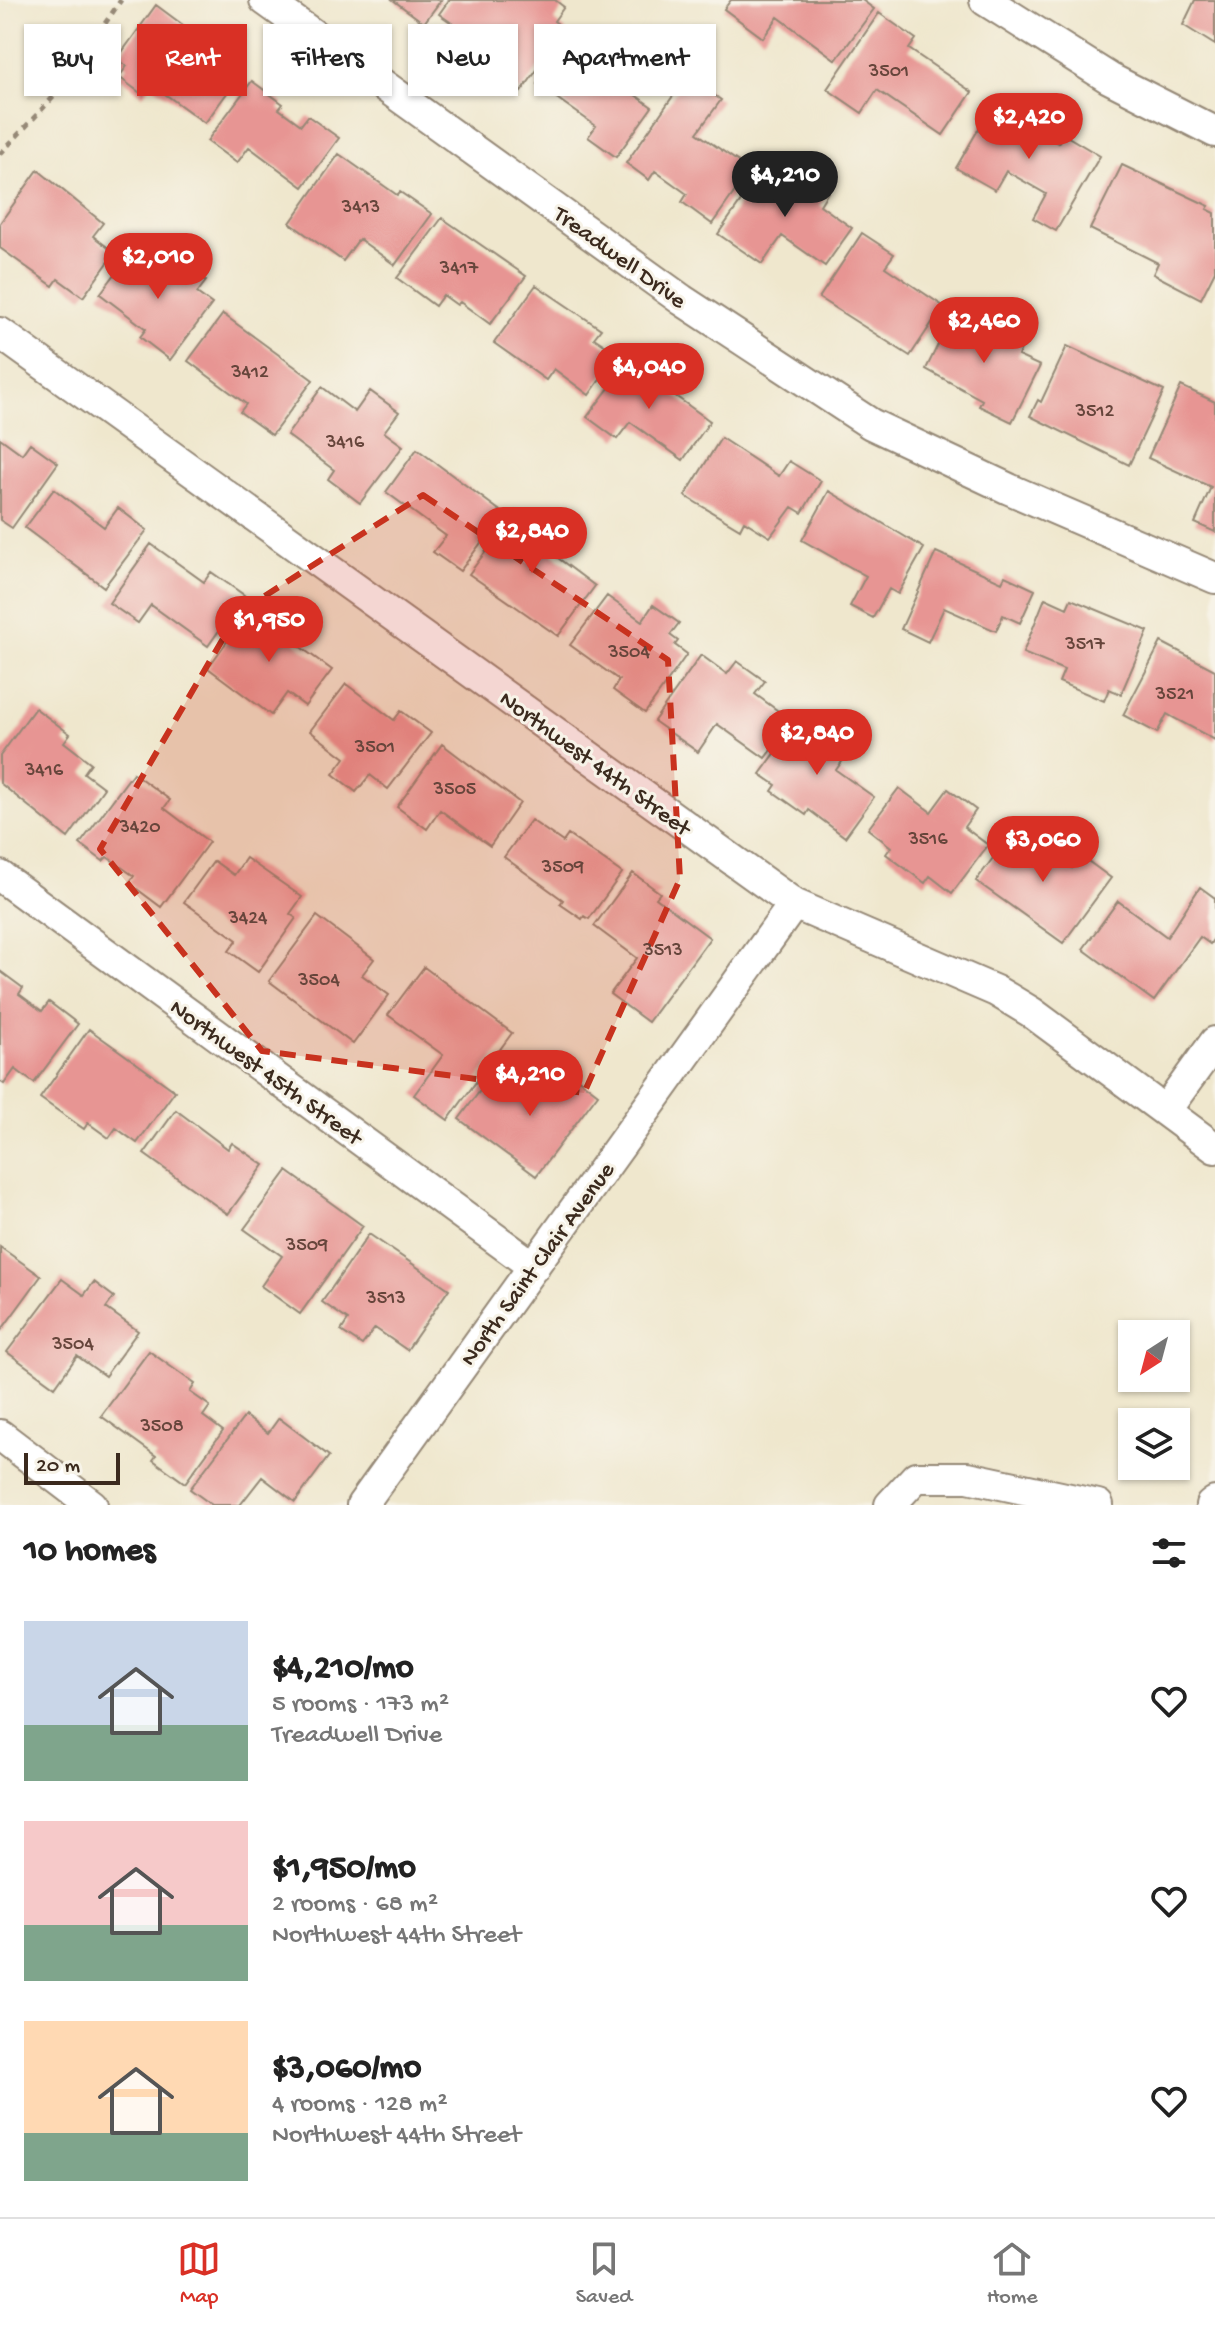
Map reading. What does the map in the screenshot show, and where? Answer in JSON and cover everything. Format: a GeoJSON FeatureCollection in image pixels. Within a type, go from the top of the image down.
{"type":"FeatureCollection","features":[{"type":"Feature","properties":{"kind":"street","name":"Treadwell Drive"},"geometry":{"type":"LineString","coordinates":[[265,0],[682,300],[871,424],[1009,489],[1215,578]]}},
{"type":"Feature","properties":{"kind":"street"},"geometry":{"type":"LineString","coordinates":[[985,0],[1109,78],[1215,132]]}},
{"type":"Feature","properties":{"kind":"street","name":"Northwest 44th Street"},"geometry":{"type":"LineString","coordinates":[[0,333],[794,904],[996,991],[1031,1012],[1215,1148]]}},
{"type":"Feature","properties":{"kind":"street","name":"Northwest 45th Street"},"geometry":{"type":"LineString","coordinates":[[0,876],[534,1267]]}},
{"type":"Feature","properties":{"kind":"street","name":"North Saint Clair Avenue"},"geometry":{"type":"LineString","coordinates":[[362,1505],[794,904]]}},
{"type":"Feature","properties":{"kind":"street"},"geometry":{"type":"LineString","coordinates":[[1165,1111],[1215,1042]]}},
{"type":"Feature","properties":{"kind":"street"},"geometry":{"type":"LineString","coordinates":[[0,1435],[92,1505]]}},
{"type":"Feature","properties":{"kind":"street"},"geometry":{"type":"LineString","coordinates":[[890,1505],[916,1477],[968,1477],[1098,1505]]}},
{"type":"Feature","properties":{"kind":"path"},"geometry":{"type":"LineString","coordinates":[[0,154],[59,91],[121,0]]}},
{"type":"Feature","properties":{"kind":"highlighted area"},"geometry":{"type":"Polygon","coordinates":[[[423,495],[668,660],[680,879],[584,1093],[262,1051],[100,849],[238,613],[423,495]]]}},
{"type":"Feature","properties":{"kind":"building"},"geometry":{"type":"Polygon","coordinates":[[[393,0],[441,0],[424,23],[393,0]]]}},
{"type":"Feature","properties":{"kind":"building"},"geometry":{"type":"Polygon","coordinates":[[[449,0],[555,0],[564,7],[554,21],[558,24],[534,24],[534,74],[521,92],[518,90],[518,24],[453,24],[439,14],[449,0]]]}},
{"type":"Feature","properties":{"kind":"building"},"geometry":{"type":"Polygon","coordinates":[[[731,0],[862,0],[874,9],[836,60],[778,17],[763,38],[724,9],[731,0]]]}},
{"type":"Feature","properties":{"kind":"building"},"geometry":{"type":"Polygon","coordinates":[[[1195,0],[1215,0],[1215,45],[1183,25],[1195,0]]]}},
{"type":"Feature","properties":{"kind":"building"},"geometry":{"type":"Polygon","coordinates":[[[156,5],[182,24],[142,24],[156,5]]]}},
{"type":"Feature","properties":{"kind":"building"},"geometry":{"type":"Polygon","coordinates":[[[879,13],[916,39],[909,49],[972,92],[943,135],[877,90],[862,113],[827,89],[879,13]]]}},
{"type":"Feature","properties":{"kind":"building"},"geometry":{"type":"Polygon","coordinates":[[[137,31],[137,90],[121,78],[127,66],[121,62],[121,53],[137,31]]]}},
{"type":"Feature","properties":{"kind":"building"},"geometry":{"type":"Polygon","coordinates":[[[252,81],[263,89],[263,96],[272,96],[283,104],[279,109],[301,125],[308,116],[339,138],[303,187],[249,147],[237,163],[207,141],[241,96],[247,96],[247,88],[252,81]]]}},
{"type":"Feature","properties":{"kind":"building"},"geometry":{"type":"Polygon","coordinates":[[[168,96],[225,96],[205,123],[168,96]]]}},
{"type":"Feature","properties":{"kind":"building"},"geometry":{"type":"Polygon","coordinates":[[[554,96],[637,96],[652,107],[616,157],[588,137],[596,126],[554,96]]]}},
{"type":"Feature","properties":{"kind":"building"},"geometry":{"type":"Polygon","coordinates":[[[673,96],[715,96],[721,100],[697,133],[750,170],[712,224],[682,202],[687,194],[655,171],[649,180],[626,163],[673,96]]]}},
{"type":"Feature","properties":{"kind":"building"},"geometry":{"type":"Polygon","coordinates":[[[997,97],[1026,114],[1022,122],[1058,143],[1063,134],[1100,156],[1056,231],[1033,218],[1046,194],[1006,171],[995,190],[956,168],[997,97]]]}},
{"type":"Feature","properties":{"kind":"building"},"geometry":{"type":"Polygon","coordinates":[[[339,154],[397,195],[400,192],[432,214],[395,265],[359,239],[343,261],[290,223],[339,154]]]}},
{"type":"Feature","properties":{"kind":"building"},"geometry":{"type":"Polygon","coordinates":[[[1122,165],[1209,206],[1207,209],[1215,213],[1215,271],[1201,299],[1153,274],[1158,263],[1090,229],[1122,165]]]}},
{"type":"Feature","properties":{"kind":"building"},"geometry":{"type":"Polygon","coordinates":[[[765,167],[791,186],[800,173],[828,192],[820,205],[852,228],[825,266],[782,236],[762,264],[718,234],[765,167]]]}},
{"type":"Feature","properties":{"kind":"building"},"geometry":{"type":"Polygon","coordinates":[[[38,170],[103,223],[93,236],[115,253],[83,297],[58,279],[53,286],[0,248],[0,223],[38,170]]]}},
{"type":"Feature","properties":{"kind":"building"},"geometry":{"type":"Polygon","coordinates":[[[442,218],[526,276],[490,324],[460,302],[457,305],[443,295],[435,306],[397,278],[442,218]]]}},
{"type":"Feature","properties":{"kind":"building"},"geometry":{"type":"Polygon","coordinates":[[[862,233],[894,254],[885,267],[943,306],[910,356],[819,298],[862,233]]]}},
{"type":"Feature","properties":{"kind":"building"},"geometry":{"type":"Polygon","coordinates":[[[135,248],[172,275],[181,263],[206,281],[197,293],[212,304],[170,360],[140,337],[146,329],[100,294],[135,248]]]}},
{"type":"Feature","properties":{"kind":"building"},"geometry":{"type":"Polygon","coordinates":[[[536,285],[601,329],[594,338],[618,354],[589,395],[554,369],[546,380],[494,343],[536,285]]]}},
{"type":"Feature","properties":{"kind":"building"},"geometry":{"type":"Polygon","coordinates":[[[955,310],[1023,344],[1018,356],[1040,366],[1012,422],[979,406],[982,400],[926,369],[955,310]]]}},
{"type":"Feature","properties":{"kind":"building"},"geometry":{"type":"Polygon","coordinates":[[[223,314],[313,380],[272,435],[240,412],[246,404],[188,361],[223,314]]]}},
{"type":"Feature","properties":{"kind":"building"},"geometry":{"type":"Polygon","coordinates":[[[1067,346],[1164,391],[1129,465],[1030,416],[1038,400],[1041,402],[1067,346]]]}},
{"type":"Feature","properties":{"kind":"building"},"geometry":{"type":"Polygon","coordinates":[[[629,362],[643,372],[646,368],[677,390],[674,395],[710,421],[683,460],[630,422],[617,439],[587,417],[629,362]]]}},
{"type":"Feature","properties":{"kind":"building"},"geometry":{"type":"Polygon","coordinates":[[[1181,386],[1215,402],[1215,532],[1195,523],[1211,487],[1148,458],[1181,386]]]}},
{"type":"Feature","properties":{"kind":"building"},"geometry":{"type":"Polygon","coordinates":[[[322,387],[355,412],[370,391],[399,412],[384,432],[403,446],[360,503],[328,479],[334,470],[287,435],[322,387]]]}},
{"type":"Feature","properties":{"kind":"building"},"geometry":{"type":"Polygon","coordinates":[[[0,438],[22,454],[30,443],[58,463],[12,528],[0,520],[0,438]]]}},
{"type":"Feature","properties":{"kind":"building"},"geometry":{"type":"Polygon","coordinates":[[[721,438],[779,476],[789,461],[821,481],[802,513],[792,507],[770,537],[744,521],[740,529],[685,496],[721,438]]]}},
{"type":"Feature","properties":{"kind":"building"},"geometry":{"type":"Polygon","coordinates":[[[417,449],[503,513],[460,571],[433,552],[446,536],[386,492],[417,449]]]}},
{"type":"Feature","properties":{"kind":"building"},"geometry":{"type":"Polygon","coordinates":[[[54,489],[104,527],[118,508],[147,530],[104,587],[25,528],[54,489]]]}},
{"type":"Feature","properties":{"kind":"building"},"geometry":{"type":"Polygon","coordinates":[[[829,491],[924,548],[898,594],[889,589],[873,618],[850,606],[866,576],[802,540],[829,491]]]}},
{"type":"Feature","properties":{"kind":"building"},"geometry":{"type":"Polygon","coordinates":[[[516,511],[549,536],[542,546],[595,586],[558,636],[469,574],[516,511]]]}},
{"type":"Feature","properties":{"kind":"building"},"geometry":{"type":"Polygon","coordinates":[[[151,544],[204,582],[211,572],[244,595],[208,646],[151,605],[138,623],[109,603],[151,544]]]}},
{"type":"Feature","properties":{"kind":"building"},"geometry":{"type":"Polygon","coordinates":[[[936,552],[1002,582],[1005,576],[1035,590],[1020,623],[1003,615],[996,631],[944,608],[928,642],[901,629],[936,552]]]}},
{"type":"Feature","properties":{"kind":"building"},"geometry":{"type":"Polygon","coordinates":[[[607,596],[642,621],[653,605],[679,623],[670,635],[678,641],[675,645],[687,654],[645,713],[613,690],[619,680],[570,645],[607,596]]]}},
{"type":"Feature","properties":{"kind":"building"},"geometry":{"type":"Polygon","coordinates":[[[1045,598],[1067,608],[1071,599],[1148,631],[1121,694],[1109,689],[1104,701],[1059,682],[1064,670],[1023,653],[1045,598]]]}},
{"type":"Feature","properties":{"kind":"building"},"geometry":{"type":"Polygon","coordinates":[[[250,609],[267,622],[271,616],[300,636],[295,643],[332,670],[305,706],[287,693],[271,715],[208,668],[250,609]]]}},
{"type":"Feature","properties":{"kind":"building"},"geometry":{"type":"Polygon","coordinates":[[[1161,642],[1215,670],[1215,740],[1167,714],[1157,733],[1123,715],[1161,642]]]}},
{"type":"Feature","properties":{"kind":"building"},"geometry":{"type":"Polygon","coordinates":[[[701,655],[727,674],[737,661],[765,681],[755,694],[792,721],[765,758],[717,724],[698,752],[654,721],[701,655]]]}},
{"type":"Feature","properties":{"kind":"building"},"geometry":{"type":"Polygon","coordinates":[[[346,684],[394,720],[401,711],[431,733],[388,789],[370,775],[356,792],[333,774],[345,758],[310,731],[346,684]]]}},
{"type":"Feature","properties":{"kind":"building"},"geometry":{"type":"Polygon","coordinates":[[[35,708],[70,734],[64,742],[91,763],[84,773],[104,788],[68,838],[0,783],[0,756],[35,708]]]}},
{"type":"Feature","properties":{"kind":"building"},"geometry":{"type":"Polygon","coordinates":[[[804,714],[851,749],[836,770],[874,797],[845,837],[809,810],[806,815],[772,791],[776,785],[760,774],[804,714]]]}},
{"type":"Feature","properties":{"kind":"building"},"geometry":{"type":"Polygon","coordinates":[[[442,744],[520,803],[490,846],[440,810],[427,829],[397,807],[442,744]]]}},
{"type":"Feature","properties":{"kind":"building"},"geometry":{"type":"Polygon","coordinates":[[[133,773],[170,800],[164,808],[209,842],[161,907],[129,883],[134,876],[107,857],[103,861],[80,844],[133,773]]]}},
{"type":"Feature","properties":{"kind":"building"},"geometry":{"type":"Polygon","coordinates":[[[899,788],[931,812],[948,789],[976,810],[964,827],[988,845],[952,893],[930,876],[925,883],[886,854],[891,847],[868,829],[899,788]]]}},
{"type":"Feature","properties":{"kind":"building"},"geometry":{"type":"Polygon","coordinates":[[[531,820],[563,842],[568,835],[622,873],[589,919],[584,916],[582,919],[560,904],[563,900],[504,857],[531,820]]]}},
{"type":"Feature","properties":{"kind":"building"},"geometry":{"type":"Polygon","coordinates":[[[1016,827],[1072,868],[1081,856],[1111,878],[1063,943],[976,881],[1016,827]]]}},
{"type":"Feature","properties":{"kind":"building"},"geometry":{"type":"Polygon","coordinates":[[[246,858],[302,897],[290,914],[296,918],[258,972],[229,951],[237,940],[184,902],[214,861],[234,875],[246,858]]]}},
{"type":"Feature","properties":{"kind":"building"},"geometry":{"type":"Polygon","coordinates":[[[633,873],[660,893],[656,898],[710,938],[648,1022],[610,994],[637,958],[594,926],[633,873]]]}},
{"type":"Feature","properties":{"kind":"building"},"geometry":{"type":"Polygon","coordinates":[[[1200,887],[1215,898],[1215,937],[1210,944],[1200,937],[1154,1001],[1083,949],[1118,901],[1167,937],[1200,887]]]}},
{"type":"Feature","properties":{"kind":"building"},"geometry":{"type":"Polygon","coordinates":[[[317,916],[374,959],[362,975],[389,995],[353,1044],[269,981],[317,916]]]}},
{"type":"Feature","properties":{"kind":"building"},"geometry":{"type":"Polygon","coordinates":[[[424,967],[512,1033],[448,1120],[414,1095],[443,1055],[388,1015],[424,967]]]}},
{"type":"Feature","properties":{"kind":"building"},"geometry":{"type":"Polygon","coordinates":[[[0,971],[23,988],[19,994],[42,1011],[49,1002],[78,1024],[34,1083],[15,1069],[4,1084],[0,1081],[0,971]]]}},
{"type":"Feature","properties":{"kind":"building"},"geometry":{"type":"Polygon","coordinates":[[[89,1029],[175,1091],[137,1143],[116,1128],[109,1138],[88,1123],[84,1129],[40,1098],[89,1029]]]}},
{"type":"Feature","properties":{"kind":"building"},"geometry":{"type":"Polygon","coordinates":[[[565,1069],[598,1094],[536,1176],[459,1119],[488,1080],[517,1102],[534,1079],[550,1091],[565,1069]]]}},
{"type":"Feature","properties":{"kind":"building"},"geometry":{"type":"Polygon","coordinates":[[[176,1110],[228,1149],[232,1143],[264,1165],[228,1214],[144,1154],[176,1110]]]}},
{"type":"Feature","properties":{"kind":"building"},"geometry":{"type":"Polygon","coordinates":[[[287,1171],[363,1226],[300,1314],[261,1286],[282,1256],[244,1229],[287,1171]]]}},
{"type":"Feature","properties":{"kind":"building"},"geometry":{"type":"Polygon","coordinates":[[[369,1234],[449,1289],[407,1350],[375,1328],[362,1345],[341,1331],[348,1320],[322,1302],[369,1234]]]}},
{"type":"Feature","properties":{"kind":"building"},"geometry":{"type":"Polygon","coordinates":[[[0,1247],[41,1276],[0,1332],[0,1247]]]}},
{"type":"Feature","properties":{"kind":"building"},"geometry":{"type":"Polygon","coordinates":[[[62,1279],[84,1295],[94,1282],[114,1297],[106,1308],[138,1331],[105,1376],[77,1356],[55,1387],[7,1352],[62,1279]]]}},
{"type":"Feature","properties":{"kind":"building"},"geometry":{"type":"Polygon","coordinates":[[[149,1351],[195,1384],[190,1392],[210,1406],[203,1416],[223,1431],[185,1483],[153,1460],[156,1456],[101,1416],[149,1351]]]}},
{"type":"Feature","properties":{"kind":"building"},"geometry":{"type":"Polygon","coordinates":[[[245,1416],[268,1433],[279,1418],[329,1456],[295,1502],[262,1477],[240,1505],[212,1505],[190,1489],[245,1416]]]}}]}
